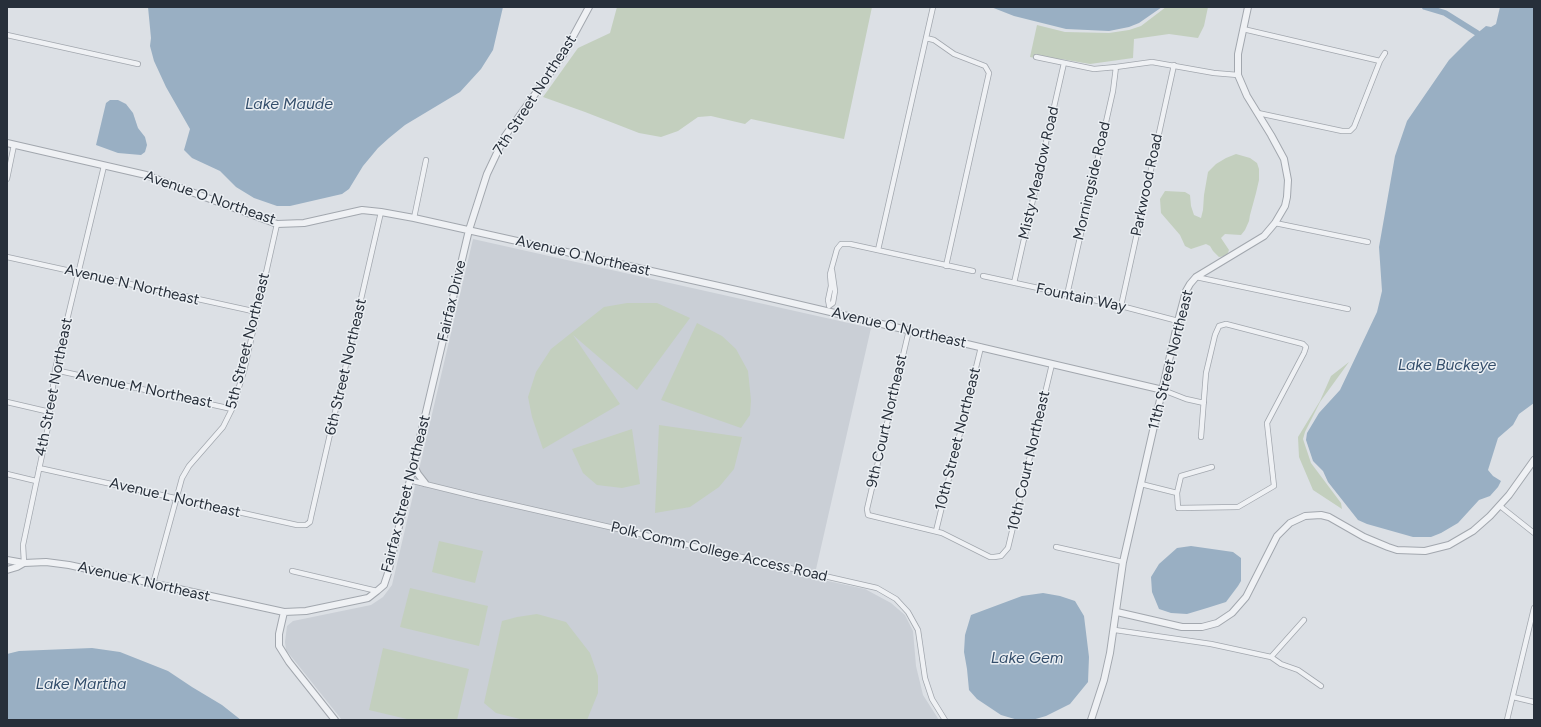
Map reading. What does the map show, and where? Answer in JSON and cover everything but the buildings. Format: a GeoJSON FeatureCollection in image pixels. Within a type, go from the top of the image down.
{"type":"FeatureCollection","features":[{"type":"Feature","properties":{"kind":"street","name":"7th Street Northeast"},"geometry":{"type":"LineString","coordinates":[[469,230],[487,174],[498,147],[514,122],[563,55],[589,7]]}},
{"type":"Feature","properties":{"kind":"street"},"geometry":{"type":"LineString","coordinates":[[878,250],[933,7]]}},
{"type":"Feature","properties":{"kind":"street","name":"11th Street Northeast"},"geometry":{"type":"LineString","coordinates":[[1091,720],[1104,680],[1115,630],[1123,562],[1186,291],[1196,277],[1264,236],[1275,223],[1285,206],[1287,197],[1288,174],[1282,154],[1247,96],[1238,75],[1238,54],[1248,7]]}},
{"type":"Feature","properties":{"kind":"street"},"geometry":{"type":"LineString","coordinates":[[1244,29],[1380,61]]}},
{"type":"Feature","properties":{"kind":"street"},"geometry":{"type":"LineString","coordinates":[[7,34],[138,64]]}},
{"type":"Feature","properties":{"kind":"street"},"geometry":{"type":"LineString","coordinates":[[926,38],[934,40],[954,54],[985,66],[989,73],[946,266]]}},
{"type":"Feature","properties":{"kind":"street"},"geometry":{"type":"LineString","coordinates":[[1258,113],[1342,132],[1350,131],[1354,127],[1380,61],[1386,53]]}},
{"type":"Feature","properties":{"kind":"street"},"geometry":{"type":"LineString","coordinates":[[1036,57],[1094,69],[1152,62],[1214,73],[1238,75]]}},
{"type":"Feature","properties":{"kind":"street","name":"Misty Meadow Road"},"geometry":{"type":"LineString","coordinates":[[1014,283],[1064,63]]}},
{"type":"Feature","properties":{"kind":"street","name":"Parkwood Road"},"geometry":{"type":"LineString","coordinates":[[1121,306],[1174,65]]}},
{"type":"Feature","properties":{"kind":"street","name":"Morningside Road"},"geometry":{"type":"LineString","coordinates":[[1067,295],[1113,91],[1116,67]]}},
{"type":"Feature","properties":{"kind":"street","name":"Avenue O Northeast"},"geometry":{"type":"LineString","coordinates":[[7,143],[146,175],[277,224],[304,223],[362,210],[414,218],[829,308],[909,330],[1163,390]]}},
{"type":"Feature","properties":{"kind":"street"},"geometry":{"type":"LineString","coordinates":[[7,179],[9,160],[14,145]]}},
{"type":"Feature","properties":{"kind":"street"},"geometry":{"type":"LineString","coordinates":[[414,218],[426,160]]}},
{"type":"Feature","properties":{"kind":"street","name":"4th Street Northeast"},"geometry":{"type":"LineString","coordinates":[[24,563],[23,545],[50,412],[55,370],[104,166]]}},
{"type":"Feature","properties":{"kind":"street","name":"6th Street Northeast"},"geometry":{"type":"LineString","coordinates":[[310,522],[381,212]]}},
{"type":"Feature","properties":{"kind":"street"},"geometry":{"type":"LineString","coordinates":[[1275,223],[1368,242]]}},
{"type":"Feature","properties":{"kind":"street","name":"5th Street Northeast"},"geometry":{"type":"LineString","coordinates":[[154,584],[184,474],[224,427],[232,409],[241,382],[277,224]]}},
{"type":"Feature","properties":{"kind":"street","name":"Fairfax Drive"},"geometry":{"type":"LineString","coordinates":[[436,372],[469,230]]}},
{"type":"Feature","properties":{"kind":"street"},"geometry":{"type":"LineString","coordinates":[[829,308],[833,303],[836,291],[832,270],[834,255],[841,244],[850,244],[972,271]]}},
{"type":"Feature","properties":{"kind":"street","name":"Avenue N Northeast"},"geometry":{"type":"LineString","coordinates":[[7,257],[257,312]]}},
{"type":"Feature","properties":{"kind":"street","name":"Fountain Way"},"geometry":{"type":"LineString","coordinates":[[983,276],[1121,306],[1178,321]]}},
{"type":"Feature","properties":{"kind":"street"},"geometry":{"type":"LineString","coordinates":[[1196,277],[1348,310]]}},
{"type":"Feature","properties":{"kind":"street"},"geometry":{"type":"LineString","coordinates":[[1201,437],[1206,373],[1215,335],[1219,326],[1226,324],[1303,344],[1306,347],[1267,423],[1274,486],[1238,507],[1178,508],[1177,493],[1181,476],[1212,467]]}},
{"type":"Feature","properties":{"kind":"street","name":"9th Court Northeast"},"geometry":{"type":"LineString","coordinates":[[909,330],[867,509],[868,516],[936,531]]}},
{"type":"Feature","properties":{"kind":"street","name":"10th Street Northeast"},"geometry":{"type":"LineString","coordinates":[[936,531],[981,347]]}},
{"type":"Feature","properties":{"kind":"street","name":"10th Court Northeast"},"geometry":{"type":"LineString","coordinates":[[936,531],[994,558],[1001,556],[1008,548],[1052,364]]}},
{"type":"Feature","properties":{"kind":"street","name":"Avenue M Northeast"},"geometry":{"type":"LineString","coordinates":[[55,370],[232,409]]}},
{"type":"Feature","properties":{"kind":"street","name":"Fairfax Street Northeast"},"geometry":{"type":"LineString","coordinates":[[262,608],[284,612],[306,611],[368,598],[384,585],[436,372]]}},
{"type":"Feature","properties":{"kind":"street"},"geometry":{"type":"LineString","coordinates":[[1163,390],[1186,399],[1204,403]]}},
{"type":"Feature","properties":{"kind":"street"},"geometry":{"type":"LineString","coordinates":[[7,402],[50,412]]}},
{"type":"Feature","properties":{"kind":"street"},"geometry":{"type":"LineString","coordinates":[[1117,612],[1192,628],[1211,625],[1226,618],[1240,605],[1253,585],[1272,543],[1290,523],[1305,516],[1313,515],[1329,517],[1364,537],[1388,548],[1397,550],[1425,551],[1449,545],[1473,531],[1500,506],[1534,460]]}},
{"type":"Feature","properties":{"kind":"street"},"geometry":{"type":"LineString","coordinates":[[413,464],[425,483]]}},
{"type":"Feature","properties":{"kind":"street","name":"Avenue L Northeast"},"geometry":{"type":"LineString","coordinates":[[39,468],[297,525],[306,525],[310,522]]}},
{"type":"Feature","properties":{"kind":"street"},"geometry":{"type":"LineString","coordinates":[[7,474],[36,482]]}},
{"type":"Feature","properties":{"kind":"street","name":"Polk Comm College Access Road"},"geometry":{"type":"LineString","coordinates":[[410,480],[478,497],[877,588],[896,599],[908,612],[918,630],[925,678],[932,699],[945,720]]}},
{"type":"Feature","properties":{"kind":"street"},"geometry":{"type":"LineString","coordinates":[[1141,484],[1177,493]]}},
{"type":"Feature","properties":{"kind":"street"},"geometry":{"type":"LineString","coordinates":[[1500,506],[1534,533]]}},
{"type":"Feature","properties":{"kind":"street"},"geometry":{"type":"LineString","coordinates":[[1056,547],[1123,562]]}},
{"type":"Feature","properties":{"kind":"street","name":"Avenue K Northeast"},"geometry":{"type":"LineString","coordinates":[[7,560],[24,563],[62,564],[262,608]]}},
{"type":"Feature","properties":{"kind":"street","name":"Avenue K Northeast"},"geometry":{"type":"LineString","coordinates":[[7,570],[24,563]]}},
{"type":"Feature","properties":{"kind":"street"},"geometry":{"type":"LineString","coordinates":[[292,571],[377,591]]}},
{"type":"Feature","properties":{"kind":"street"},"geometry":{"type":"LineString","coordinates":[[1507,720],[1533,620],[1534,608]]}},
{"type":"Feature","properties":{"kind":"street"},"geometry":{"type":"LineString","coordinates":[[284,612],[279,634],[279,646],[288,662],[335,720]]}},
{"type":"Feature","properties":{"kind":"street"},"geometry":{"type":"LineString","coordinates":[[1271,657],[1304,620]]}},
{"type":"Feature","properties":{"kind":"street"},"geometry":{"type":"LineString","coordinates":[[1115,630],[1211,644],[1271,657],[1281,664],[1298,670],[1321,686]]}},
{"type":"Feature","properties":{"kind":"street"},"geometry":{"type":"LineString","coordinates":[[1513,697],[1534,702]]}},
{"type":"Feature","properties":{"kind":"shaded area"},"geometry":{"type":"Polygon","coordinates":[[[473,239],[871,328],[814,578],[865,589],[891,603],[905,615],[913,631],[916,666],[923,695],[939,720],[342,720],[286,650],[285,642],[287,626],[293,621],[371,605],[383,597],[392,585],[473,239]]]}},
{"type":"Feature","properties":{"kind":"green space"},"geometry":{"type":"Polygon","coordinates":[[[617,7],[872,7],[844,139],[751,119],[745,124],[711,116],[698,117],[678,131],[661,137],[639,133],[543,97],[578,48],[610,33],[617,7]]]}},
{"type":"Feature","properties":{"kind":"green space"},"geometry":{"type":"Polygon","coordinates":[[[1166,7],[1208,7],[1204,26],[1198,38],[1169,34],[1134,39],[1133,58],[1090,64],[1061,59],[1044,60],[1030,57],[1037,25],[1065,32],[1109,33],[1129,30],[1141,26],[1166,7]]]}},
{"type":"Feature","properties":{"kind":"green space"},"geometry":{"type":"Polygon","coordinates":[[[1236,154],[1250,158],[1257,163],[1259,169],[1259,180],[1249,221],[1245,230],[1241,235],[1225,234],[1221,238],[1229,250],[1225,256],[1219,257],[1210,246],[1206,244],[1191,249],[1185,246],[1180,235],[1161,213],[1160,199],[1165,191],[1185,192],[1190,195],[1194,215],[1201,218],[1208,172],[1216,164],[1236,154]]]}},
{"type":"Feature","properties":{"kind":"green space"},"geometry":{"type":"Polygon","coordinates":[[[627,303],[657,303],[690,318],[637,390],[573,335],[620,404],[543,449],[532,417],[528,397],[536,372],[551,349],[604,307],[627,303]]]}},
{"type":"Feature","properties":{"kind":"green space"},"geometry":{"type":"Polygon","coordinates":[[[697,323],[722,336],[736,349],[748,371],[751,400],[750,415],[741,428],[661,400],[697,323]]]}},
{"type":"Feature","properties":{"kind":"green space"},"geometry":{"type":"Polygon","coordinates":[[[1349,362],[1320,402],[1303,439],[1311,463],[1341,503],[1342,509],[1313,490],[1299,457],[1298,437],[1320,401],[1331,376],[1349,362]]]}},
{"type":"Feature","properties":{"kind":"green space"},"geometry":{"type":"Polygon","coordinates":[[[659,425],[742,437],[734,469],[719,487],[690,507],[655,513],[659,425]]]}},
{"type":"Feature","properties":{"kind":"green space"},"geometry":{"type":"Polygon","coordinates":[[[632,429],[640,484],[622,488],[597,485],[583,473],[572,449],[632,429]]]}},
{"type":"Feature","properties":{"kind":"green space"},"geometry":{"type":"Polygon","coordinates":[[[439,541],[483,551],[475,583],[432,572],[439,541]]]}},
{"type":"Feature","properties":{"kind":"green space"},"geometry":{"type":"Polygon","coordinates":[[[410,588],[488,606],[479,646],[400,627],[410,588]]]}},
{"type":"Feature","properties":{"kind":"green space"},"geometry":{"type":"Polygon","coordinates":[[[537,614],[566,622],[590,653],[598,676],[598,693],[587,720],[524,720],[496,713],[484,703],[502,621],[537,614]]]}},
{"type":"Feature","properties":{"kind":"green space"},"geometry":{"type":"Polygon","coordinates":[[[383,648],[469,669],[457,720],[411,720],[369,710],[383,648]]]}},
{"type":"Feature","properties":{"kind":"water","name":"Lake Maude"},"geometry":{"type":"Polygon","coordinates":[[[148,7],[503,7],[493,50],[481,69],[460,92],[405,125],[389,138],[378,148],[363,166],[349,189],[342,194],[290,206],[277,206],[254,198],[236,187],[220,171],[192,158],[184,150],[190,129],[166,87],[154,61],[150,46],[151,38],[148,7]]]}},
{"type":"Feature","properties":{"kind":"water"},"geometry":{"type":"Polygon","coordinates":[[[991,7],[1162,7],[1139,23],[1129,27],[1109,31],[1066,29],[1014,16],[991,7]]]}},
{"type":"Feature","properties":{"kind":"water","name":"Lake Buckeye"},"geometry":{"type":"Polygon","coordinates":[[[1500,7],[1534,7],[1534,403],[1519,414],[1513,425],[1498,438],[1488,470],[1493,476],[1501,481],[1490,496],[1479,500],[1458,523],[1441,533],[1431,537],[1413,537],[1358,520],[1328,482],[1323,471],[1313,461],[1306,440],[1307,433],[1319,413],[1340,390],[1377,312],[1382,291],[1379,247],[1395,156],[1407,121],[1449,60],[1486,26],[1491,27],[1496,24],[1500,7]]]}},
{"type":"Feature","properties":{"kind":"water"},"geometry":{"type":"Polygon","coordinates":[[[110,100],[118,100],[126,104],[133,113],[138,128],[145,137],[147,145],[145,152],[141,155],[118,153],[96,145],[106,103],[110,100]]]}},
{"type":"Feature","properties":{"kind":"water"},"geometry":{"type":"Polygon","coordinates":[[[1191,546],[1233,552],[1241,558],[1241,581],[1226,602],[1187,614],[1171,613],[1159,609],[1152,592],[1151,577],[1159,564],[1177,548],[1191,546]]]}},
{"type":"Feature","properties":{"kind":"water","name":"Lake Gem"},"geometry":{"type":"Polygon","coordinates":[[[1043,593],[1060,596],[1075,601],[1084,616],[1089,657],[1088,682],[1070,704],[1046,716],[1032,720],[1018,720],[1001,715],[977,699],[969,690],[964,652],[965,635],[971,615],[1022,596],[1043,593]]]}},
{"type":"Feature","properties":{"kind":"water","name":"Lake Martha"},"geometry":{"type":"Polygon","coordinates":[[[92,648],[120,652],[168,671],[222,705],[241,720],[7,720],[7,654],[19,651],[92,648]]]}},
{"type":"Feature","properties":{"kind":"waterway"},"geometry":{"type":"LineString","coordinates":[[1425,7],[1445,13],[1477,33]]}}]}
